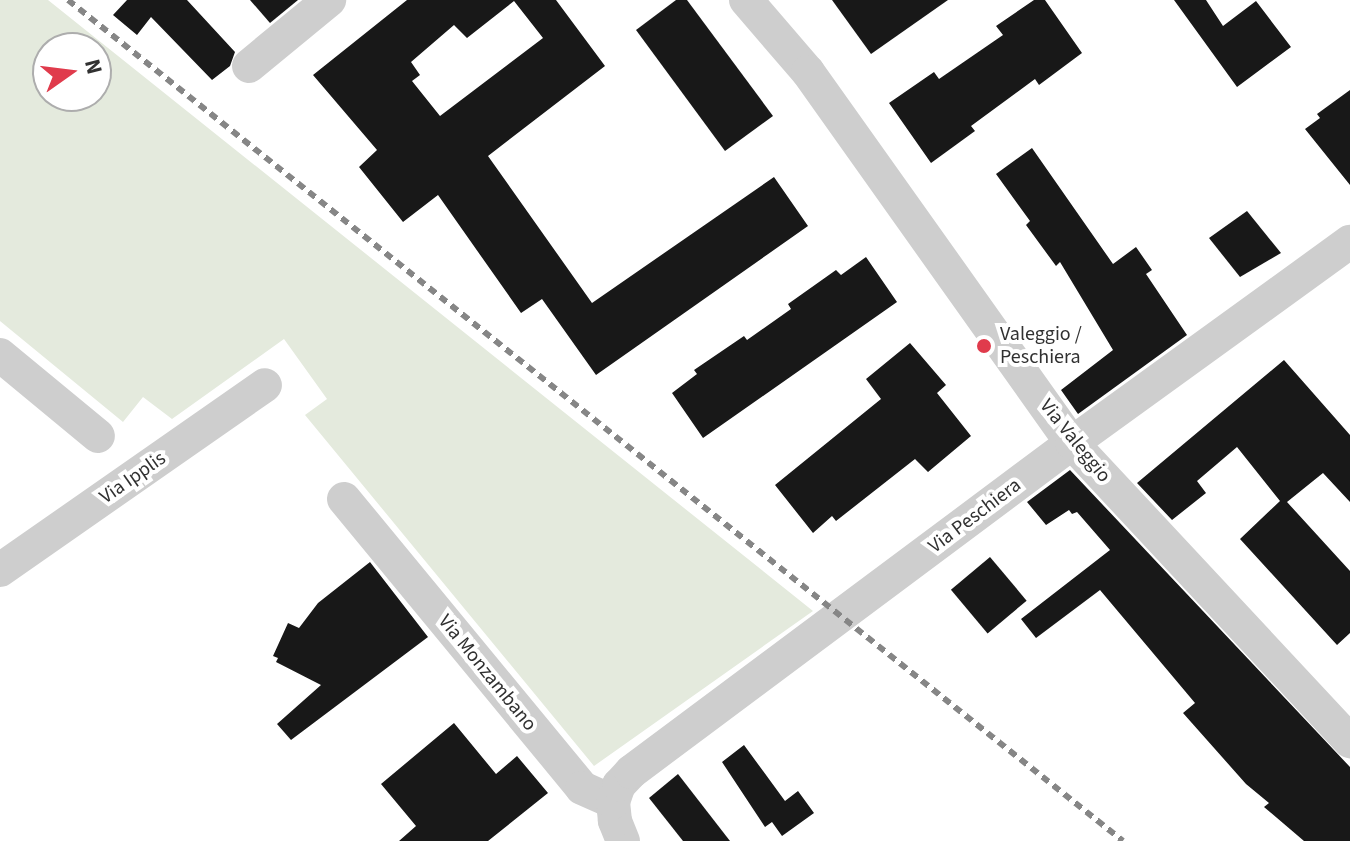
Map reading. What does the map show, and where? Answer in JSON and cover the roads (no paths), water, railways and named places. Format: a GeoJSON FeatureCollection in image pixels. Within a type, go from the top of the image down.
{"type":"FeatureCollection","features":[{"type":"Feature","properties":{"kind":"street"},"geometry":{"type":"LineString","coordinates":[[249,66],[329,0]]}},
{"type":"Feature","properties":{"kind":"street","name":"Via Valeggio"},"geometry":{"type":"LineString","coordinates":[[746,0],[808,72],[1072,443],[1350,741]]}},
{"type":"Feature","properties":{"kind":"street","name":"Via Peschiera"},"geometry":{"type":"LineString","coordinates":[[613,802],[619,785],[631,772],[1072,443],[1350,242]]}},
{"type":"Feature","properties":{"kind":"street"},"geometry":{"type":"LineString","coordinates":[[0,355],[98,436]]}},
{"type":"Feature","properties":{"kind":"street","name":"Via Ipplis"},"geometry":{"type":"LineString","coordinates":[[0,570],[265,385]]}},
{"type":"Feature","properties":{"kind":"street","name":"Via Monzambano"},"geometry":{"type":"LineString","coordinates":[[344,499],[582,788],[613,802]]}},
{"type":"Feature","properties":{"kind":"street"},"geometry":{"type":"LineString","coordinates":[[613,802],[615,821],[623,841]]}},
{"type":"Feature","properties":{"kind":"railway"},"geometry":{"type":"LineString","coordinates":[[68,0],[1123,841]]}},
{"type":"Feature","properties":{"kind":"place","name":"Valeggio / Peschiera"},"geometry":{"type":"Point","coordinates":[984,346]}}]}
